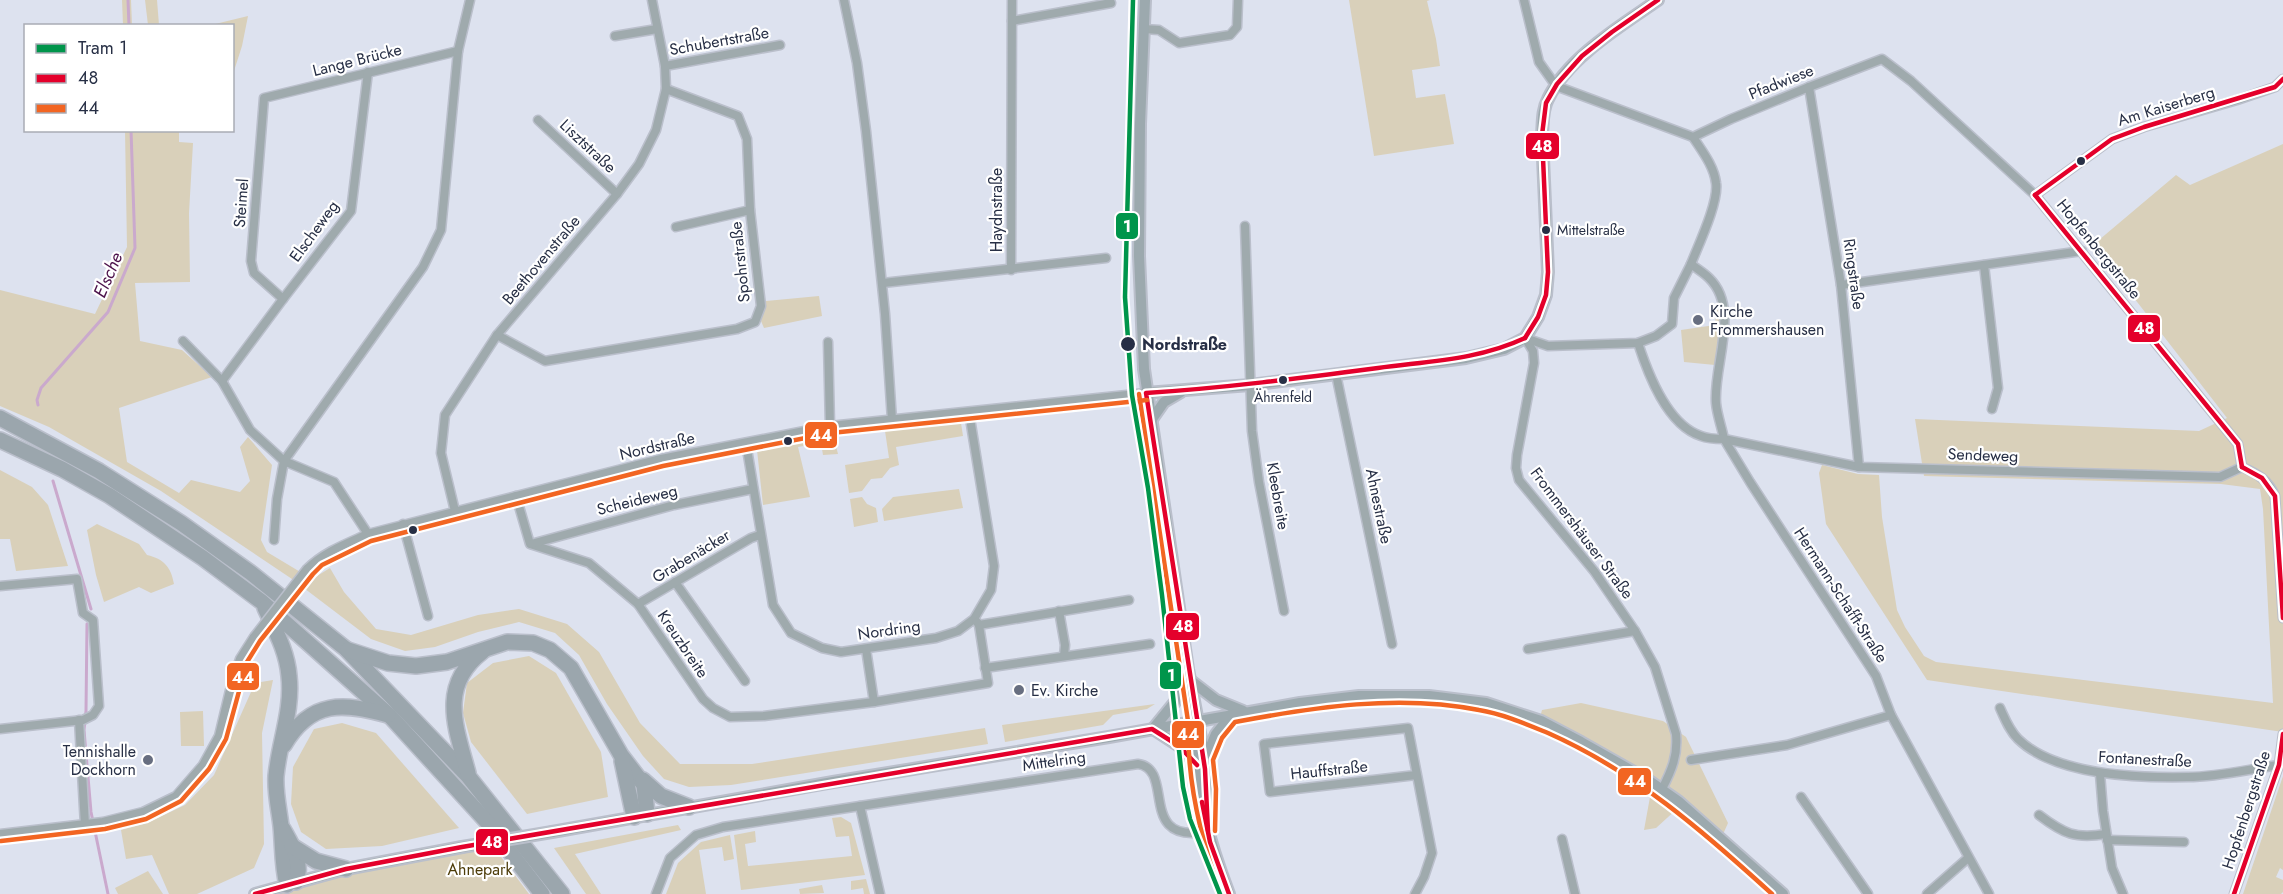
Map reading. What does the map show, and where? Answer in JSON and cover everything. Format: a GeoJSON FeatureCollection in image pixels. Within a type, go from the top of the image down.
{"type":"FeatureCollection","features":[{"type":"Feature","properties":{"kind":"highway"},"geometry":{"type":"LineString","coordinates":[[0,418],[99,471],[181,523],[251,573],[346,649],[468,776],[562,894]]}},
{"type":"Feature","properties":{"kind":"highway"},"geometry":{"type":"LineString","coordinates":[[0,440],[62,469],[110,496],[203,558],[262,602],[390,716],[488,823],[542,894]]}},
{"type":"Feature","properties":{"kind":"highway"},"geometry":{"type":"LineString","coordinates":[[262,602],[284,649],[289,675],[290,696],[276,789],[281,826],[281,852],[292,883]]}},
{"type":"Feature","properties":{"kind":"highway"},"geometry":{"type":"LineString","coordinates":[[346,649],[388,663],[416,666],[447,662],[507,642],[524,642],[541,646],[558,655],[576,676],[621,755],[644,785],[640,815]]}},
{"type":"Feature","properties":{"kind":"highway"},"geometry":{"type":"LineString","coordinates":[[468,776],[453,714],[454,695],[464,669],[490,647]]}},
{"type":"Feature","properties":{"kind":"highway"},"geometry":{"type":"LineString","coordinates":[[280,753],[300,723],[324,710],[350,706],[390,716]]}},
{"type":"Feature","properties":{"kind":"highway"},"geometry":{"type":"LineString","coordinates":[[621,755],[640,815]]}},
{"type":"Feature","properties":{"kind":"highway"},"geometry":{"type":"LineString","coordinates":[[633,770],[661,796],[689,807]]}},
{"type":"Feature","properties":{"kind":"highway"},"geometry":{"type":"LineString","coordinates":[[281,826],[292,846],[299,866],[292,883]]}},
{"type":"Feature","properties":{"kind":"highway"},"geometry":{"type":"LineString","coordinates":[[292,846],[316,861],[346,869]]}},
{"type":"Feature","properties":{"kind":"main road"},"geometry":{"type":"LineString","coordinates":[[1145,0],[1139,256],[1140,316],[1146,393],[1197,721],[1203,813],[1214,855],[1228,894]]}},
{"type":"Feature","properties":{"kind":"main road"},"geometry":{"type":"LineString","coordinates":[[1525,338],[1538,317],[1546,295],[1548,254],[1542,135],[1547,100],[1561,88],[1577,62],[1658,0]]}},
{"type":"Feature","properties":{"kind":"main road","name":"Nordstraße"},"geometry":{"type":"LineString","coordinates":[[1146,393],[1250,386],[1466,358],[1504,349],[1525,338]]}},
{"type":"Feature","properties":{"kind":"main road"},"geometry":{"type":"LineString","coordinates":[[1150,422],[1164,402],[1184,391]]}},
{"type":"Feature","properties":{"kind":"main road"},"geometry":{"type":"LineString","coordinates":[[1189,675],[1216,700],[1247,711]]}},
{"type":"Feature","properties":{"kind":"main road"},"geometry":{"type":"LineString","coordinates":[[1152,729],[1175,702],[1189,675]]}},
{"type":"Feature","properties":{"kind":"main road"},"geometry":{"type":"LineString","coordinates":[[255,894],[346,869],[462,847],[1247,711],[1359,696],[1429,696],[1486,703],[1541,721],[1589,746],[1662,789],[1725,841],[1783,894]]}},
{"type":"Feature","properties":{"kind":"main road"},"geometry":{"type":"LineString","coordinates":[[1201,762],[1216,734],[1231,715]]}},
{"type":"Feature","properties":{"kind":"main road"},"geometry":{"type":"LineString","coordinates":[[1152,729],[1201,762]]}},
{"type":"Feature","properties":{"kind":"street"},"geometry":{"type":"LineString","coordinates":[[274,540],[284,461],[423,267],[441,230],[458,51],[470,0]]}},
{"type":"Feature","properties":{"kind":"street","name":"Beethovenstraße"},"geometry":{"type":"LineString","coordinates":[[455,511],[441,453],[445,415],[497,335],[617,194],[639,164],[656,130],[666,89],[665,66],[652,0]]}},
{"type":"Feature","properties":{"kind":"street"},"geometry":{"type":"LineString","coordinates":[[844,0],[857,63],[882,283],[892,420]]}},
{"type":"Feature","properties":{"kind":"street","name":"Haydnstraße"},"geometry":{"type":"LineString","coordinates":[[882,283],[1011,270],[1012,0]]}},
{"type":"Feature","properties":{"kind":"street"},"geometry":{"type":"LineString","coordinates":[[1144,29],[1159,30],[1179,43],[1230,34],[1237,27],[1238,0]]}},
{"type":"Feature","properties":{"kind":"street"},"geometry":{"type":"LineString","coordinates":[[1524,0],[1539,62],[1561,88],[1693,137],[1714,173],[1717,186],[1709,220],[1674,298],[1672,324],[1656,336],[1638,344],[1548,346],[1525,338]]}},
{"type":"Feature","properties":{"kind":"street"},"geometry":{"type":"LineString","coordinates":[[1012,21],[1111,3]]}},
{"type":"Feature","properties":{"kind":"street"},"geometry":{"type":"LineString","coordinates":[[615,36],[657,29]]}},
{"type":"Feature","properties":{"kind":"street","name":"Schubertstraße"},"geometry":{"type":"LineString","coordinates":[[665,66],[780,45]]}},
{"type":"Feature","properties":{"kind":"street","name":"Lange Brücke"},"geometry":{"type":"LineString","coordinates":[[264,98],[458,51]]}},
{"type":"Feature","properties":{"kind":"street","name":"Pfadwiese"},"geometry":{"type":"LineString","coordinates":[[1693,137],[1809,87],[1882,59]]}},
{"type":"Feature","properties":{"kind":"street","name":"Hopfenbergstraße"},"geometry":{"type":"LineString","coordinates":[[1882,59],[1911,81],[2035,195],[2238,444],[2242,467]]}},
{"type":"Feature","properties":{"kind":"street","name":"Elscheweg"},"geometry":{"type":"LineString","coordinates":[[222,381],[282,298],[351,211],[368,72]]}},
{"type":"Feature","properties":{"kind":"street","name":"Am Kaiserberg"},"geometry":{"type":"LineString","coordinates":[[2035,195],[2112,139],[2144,126],[2275,87],[2283,79]]}},
{"type":"Feature","properties":{"kind":"street","name":"Ringstraße"},"geometry":{"type":"LineString","coordinates":[[1809,87],[1842,285],[1859,466]]}},
{"type":"Feature","properties":{"kind":"street","name":"Spohrstraße"},"geometry":{"type":"LineString","coordinates":[[497,335],[545,362],[737,329],[755,322],[761,306],[750,210],[747,139],[738,116],[666,89]]}},
{"type":"Feature","properties":{"kind":"street","name":"Steimel"},"geometry":{"type":"LineString","coordinates":[[264,98],[252,261],[254,273],[282,298]]}},
{"type":"Feature","properties":{"kind":"street","name":"Lisztstraße"},"geometry":{"type":"LineString","coordinates":[[538,120],[617,194]]}},
{"type":"Feature","properties":{"kind":"street"},"geometry":{"type":"LineString","coordinates":[[676,227],[750,210]]}},
{"type":"Feature","properties":{"kind":"street"},"geometry":{"type":"LineString","coordinates":[[1245,226],[1250,386]]}},
{"type":"Feature","properties":{"kind":"street"},"geometry":{"type":"LineString","coordinates":[[1842,285],[2082,251]]}},
{"type":"Feature","properties":{"kind":"street"},"geometry":{"type":"LineString","coordinates":[[1011,270],[1106,258]]}},
{"type":"Feature","properties":{"kind":"street"},"geometry":{"type":"LineString","coordinates":[[1638,344],[1659,396],[1676,417],[1690,430],[1701,436],[1724,440],[1716,403],[1718,369],[1724,335],[1723,303],[1710,278],[1691,264]]}},
{"type":"Feature","properties":{"kind":"street"},"geometry":{"type":"LineString","coordinates":[[1984,265],[1998,388],[1992,409]]}},
{"type":"Feature","properties":{"kind":"street","name":"Frommershäuser Straße"},"geometry":{"type":"LineString","coordinates":[[1525,338],[1533,351],[1534,363],[1517,455],[1516,468],[1519,480],[1594,571],[1635,632],[1655,667],[1676,734],[1677,745],[1674,766],[1662,789]]}},
{"type":"Feature","properties":{"kind":"street"},"geometry":{"type":"LineString","coordinates":[[183,341],[222,381],[250,430],[284,461],[334,482],[368,534]]}},
{"type":"Feature","properties":{"kind":"street"},"geometry":{"type":"LineString","coordinates":[[828,342],[830,426]]}},
{"type":"Feature","properties":{"kind":"street","name":"Ahnestraße"},"geometry":{"type":"LineString","coordinates":[[1336,374],[1392,644]]}},
{"type":"Feature","properties":{"kind":"street","name":"Kleebreite"},"geometry":{"type":"LineString","coordinates":[[1250,386],[1252,431],[1259,482],[1284,611]]}},
{"type":"Feature","properties":{"kind":"street","name":"Nordstraße"},"geometry":{"type":"LineString","coordinates":[[0,834],[98,823],[143,812],[176,796],[203,765],[219,736],[240,659],[254,637],[307,569],[318,559],[335,548],[368,534],[661,459],[830,426],[1146,393]]}},
{"type":"Feature","properties":{"kind":"street","name":"Nordring"},"geometry":{"type":"LineString","coordinates":[[746,443],[773,605],[791,633],[822,648],[841,652],[866,649],[936,638],[958,631],[977,622],[991,590],[994,566],[969,412]]}},
{"type":"Feature","properties":{"kind":"street","name":"Sendeweg"},"geometry":{"type":"LineString","coordinates":[[1724,440],[1859,466],[2220,477],[2242,467]]}},
{"type":"Feature","properties":{"kind":"street","name":"Hermann-Schafft-Straße"},"geometry":{"type":"LineString","coordinates":[[1724,440],[1876,676],[1891,715],[1989,894]]}},
{"type":"Feature","properties":{"kind":"street"},"geometry":{"type":"LineString","coordinates":[[2242,467],[2257,474],[2269,484],[2275,496],[2283,618]]}},
{"type":"Feature","properties":{"kind":"street","name":"Scheideweg"},"geometry":{"type":"LineString","coordinates":[[530,544],[674,505],[753,489]]}},
{"type":"Feature","properties":{"kind":"street"},"geometry":{"type":"LineString","coordinates":[[516,496],[530,544]]}},
{"type":"Feature","properties":{"kind":"street"},"geometry":{"type":"LineString","coordinates":[[403,524],[428,616]]}},
{"type":"Feature","properties":{"kind":"street","name":"Grabenäcker"},"geometry":{"type":"LineString","coordinates":[[638,604],[751,538],[760,535]]}},
{"type":"Feature","properties":{"kind":"street","name":"Kreuzbreite"},"geometry":{"type":"LineString","coordinates":[[530,544],[589,563],[638,604],[703,699],[713,708],[730,717],[782,714],[874,702],[988,682],[985,668]]}},
{"type":"Feature","properties":{"kind":"street"},"geometry":{"type":"LineString","coordinates":[[0,586],[77,579],[83,613],[93,620],[99,706],[93,715],[81,720],[0,729]]}},
{"type":"Feature","properties":{"kind":"street"},"geometry":{"type":"LineString","coordinates":[[675,582],[745,681]]}},
{"type":"Feature","properties":{"kind":"street"},"geometry":{"type":"LineString","coordinates":[[1129,600],[977,622],[985,668],[1150,644]]}},
{"type":"Feature","properties":{"kind":"street"},"geometry":{"type":"LineString","coordinates":[[1059,611],[1065,645],[1064,656]]}},
{"type":"Feature","properties":{"kind":"street"},"geometry":{"type":"LineString","coordinates":[[1528,649],[1635,632]]}},
{"type":"Feature","properties":{"kind":"street"},"geometry":{"type":"LineString","coordinates":[[866,649],[874,702]]}},
{"type":"Feature","properties":{"kind":"street","name":"Fontanestraße"},"geometry":{"type":"LineString","coordinates":[[2000,708],[2007,726],[2031,749],[2047,758],[2100,774],[2190,777],[2279,765]]}},
{"type":"Feature","properties":{"kind":"street"},"geometry":{"type":"LineString","coordinates":[[1691,760],[1787,745],[1891,715]]}},
{"type":"Feature","properties":{"kind":"street"},"geometry":{"type":"LineString","coordinates":[[81,720],[85,825]]}},
{"type":"Feature","properties":{"kind":"street","name":"Hauffstraße"},"geometry":{"type":"LineString","coordinates":[[1414,894],[1424,877],[1432,853],[1408,728],[1264,744],[1270,792],[1416,775]]}},
{"type":"Feature","properties":{"kind":"street","name":"Hopfenbergstraße"},"geometry":{"type":"LineString","coordinates":[[2234,894],[2279,765],[2283,734]]}},
{"type":"Feature","properties":{"kind":"street","name":"Mittelring"},"geometry":{"type":"LineString","coordinates":[[656,894],[670,858],[696,835],[723,827],[1137,764],[1146,765],[1152,772],[1163,814],[1169,825],[1179,832],[1190,834],[1208,831]]}},
{"type":"Feature","properties":{"kind":"street"},"geometry":{"type":"LineString","coordinates":[[2100,774],[2112,868],[2123,894]]}},
{"type":"Feature","properties":{"kind":"street"},"geometry":{"type":"LineString","coordinates":[[1801,797],[1868,894]]}},
{"type":"Feature","properties":{"kind":"street"},"geometry":{"type":"LineString","coordinates":[[860,806],[880,894]]}},
{"type":"Feature","properties":{"kind":"street"},"geometry":{"type":"LineString","coordinates":[[2039,815],[2059,830],[2076,837],[2184,842]]}},
{"type":"Feature","properties":{"kind":"street"},"geometry":{"type":"LineString","coordinates":[[1562,839],[1575,894]]}},
{"type":"Feature","properties":{"kind":"street"},"geometry":{"type":"LineString","coordinates":[[1927,894],[1968,858]]}},
{"type":"Feature","properties":{"kind":"green space"},"geometry":{"type":"Polygon","coordinates":[[[122,0],[131,0],[132,24],[123,24],[122,0]]]}},
{"type":"Feature","properties":{"kind":"green space"},"geometry":{"type":"Polygon","coordinates":[[[145,0],[157,0],[159,24],[148,24],[145,0]]]}},
{"type":"Feature","properties":{"kind":"green space"},"geometry":{"type":"Polygon","coordinates":[[[1349,0],[1430,0],[1427,1],[1440,66],[1412,70],[1416,98],[1445,94],[1454,144],[1374,156],[1349,0]]]}},
{"type":"Feature","properties":{"kind":"green space"},"geometry":{"type":"Polygon","coordinates":[[[248,16],[234,71],[234,24],[215,24],[248,16]]]}},
{"type":"Feature","properties":{"kind":"green space"},"geometry":{"type":"Polygon","coordinates":[[[125,132],[179,132],[179,142],[193,143],[189,213],[190,282],[135,283],[140,341],[182,350],[212,377],[119,408],[127,462],[179,493],[191,480],[240,492],[250,481],[240,447],[248,437],[272,465],[261,540],[267,552],[312,579],[330,568],[344,592],[376,629],[411,635],[478,615],[519,609],[567,624],[599,652],[640,723],[680,764],[752,764],[985,728],[988,744],[731,785],[689,787],[664,779],[643,756],[607,704],[579,655],[555,633],[519,622],[478,632],[435,647],[405,651],[371,639],[292,579],[161,491],[49,427],[0,406],[0,290],[95,314],[127,247],[125,132]]]}},
{"type":"Feature","properties":{"kind":"green space"},"geometry":{"type":"Polygon","coordinates":[[[2283,144],[2283,732],[1927,680],[1826,524],[1819,473],[1822,465],[1858,474],[1879,475],[1882,517],[1897,610],[1924,656],[1936,662],[2273,703],[2260,489],[2221,484],[1924,476],[1915,419],[2199,431],[2227,418],[2093,245],[2176,175],[2190,185],[2283,144]]]}},
{"type":"Feature","properties":{"kind":"green space"},"geometry":{"type":"Polygon","coordinates":[[[819,296],[822,316],[764,328],[761,321],[766,301],[819,296]]]}},
{"type":"Feature","properties":{"kind":"green space"},"geometry":{"type":"Polygon","coordinates":[[[1709,305],[1720,305],[1721,335],[1715,365],[1684,362],[1681,330],[1715,325],[1716,312],[1711,313],[1709,305]]]}},
{"type":"Feature","properties":{"kind":"green space"},"geometry":{"type":"Polygon","coordinates":[[[961,423],[963,436],[896,447],[899,465],[890,468],[882,478],[871,479],[862,491],[849,493],[845,465],[889,458],[885,431],[961,423]]]}},
{"type":"Feature","properties":{"kind":"green space"},"geometry":{"type":"Polygon","coordinates":[[[828,437],[833,441],[832,446],[836,446],[838,454],[823,455],[821,443],[798,447],[810,497],[763,505],[757,450],[828,437]]]}},
{"type":"Feature","properties":{"kind":"green space"},"geometry":{"type":"Polygon","coordinates":[[[0,470],[32,487],[48,505],[68,566],[16,571],[10,539],[0,539],[0,470]]]}},
{"type":"Feature","properties":{"kind":"green space"},"geometry":{"type":"Polygon","coordinates":[[[959,489],[963,508],[884,521],[882,509],[893,497],[959,489]]]}},
{"type":"Feature","properties":{"kind":"green space"},"geometry":{"type":"Polygon","coordinates":[[[862,497],[867,504],[876,508],[878,522],[854,527],[850,499],[862,497]]]}},
{"type":"Feature","properties":{"kind":"green space"},"geometry":{"type":"Polygon","coordinates":[[[97,524],[139,544],[147,555],[162,561],[169,568],[174,584],[151,593],[139,587],[104,602],[87,530],[97,524]]]}},
{"type":"Feature","properties":{"kind":"green space"},"geometry":{"type":"Polygon","coordinates":[[[529,656],[556,673],[601,752],[608,797],[527,814],[471,742],[463,713],[467,683],[493,663],[529,656]]]}},
{"type":"Feature","properties":{"kind":"green space"},"geometry":{"type":"Polygon","coordinates":[[[273,680],[262,733],[264,844],[254,868],[197,894],[169,894],[152,855],[126,859],[121,830],[147,823],[185,805],[214,775],[255,683],[273,680]]]}},
{"type":"Feature","properties":{"kind":"green space"},"geometry":{"type":"Polygon","coordinates":[[[1581,703],[1663,721],[1686,737],[1728,823],[1720,841],[1678,808],[1656,828],[1644,830],[1650,797],[1647,785],[1538,725],[1542,710],[1581,703]]]}},
{"type":"Feature","properties":{"kind":"green space"},"geometry":{"type":"Polygon","coordinates":[[[1155,704],[1147,709],[1113,715],[1103,725],[1005,742],[1002,725],[1155,704]]]}},
{"type":"Feature","properties":{"kind":"green space"},"geometry":{"type":"Polygon","coordinates":[[[203,711],[204,746],[181,746],[180,712],[203,711]]]}},
{"type":"Feature","properties":{"kind":"green space"},"geometry":{"type":"Polygon","coordinates":[[[342,723],[376,733],[459,828],[382,846],[326,849],[301,832],[291,804],[293,767],[314,729],[342,723]]]}},
{"type":"Feature","properties":{"kind":"green space"},"geometry":{"type":"Polygon","coordinates":[[[2283,776],[2283,870],[2280,868],[2276,877],[2283,880],[2283,892],[2281,894],[2243,894],[2283,776]]]}},
{"type":"Feature","properties":{"kind":"green space"},"geometry":{"type":"Polygon","coordinates":[[[841,817],[851,823],[865,875],[741,890],[734,835],[755,831],[756,842],[745,844],[748,866],[852,856],[849,836],[836,837],[832,818],[841,817]]]}},
{"type":"Feature","properties":{"kind":"green space"},"geometry":{"type":"Polygon","coordinates":[[[678,825],[681,830],[575,854],[601,894],[586,894],[554,848],[678,825]]]}},
{"type":"Feature","properties":{"kind":"green space"},"geometry":{"type":"Polygon","coordinates":[[[730,835],[734,859],[724,861],[722,847],[699,850],[706,894],[666,894],[678,863],[701,842],[730,835]]]}},
{"type":"Feature","properties":{"kind":"green space","name":"Ahnepark"},"geometry":{"type":"Polygon","coordinates":[[[490,842],[529,894],[259,894],[490,842]]]}},
{"type":"Feature","properties":{"kind":"green space"},"geometry":{"type":"Polygon","coordinates":[[[148,871],[163,894],[118,894],[115,888],[148,871]]]}},
{"type":"Feature","properties":{"kind":"green space"},"geometry":{"type":"Polygon","coordinates":[[[866,879],[870,894],[864,894],[863,888],[851,890],[851,881],[866,879]]]}},
{"type":"Feature","properties":{"kind":"green space"},"geometry":{"type":"Polygon","coordinates":[[[822,885],[824,893],[800,894],[799,889],[822,885]]]}},
{"type":"Feature","properties":{"kind":"waterway","name":"Elsche"},"geometry":{"type":"LineString","coordinates":[[128,0],[129,24]]}},
{"type":"Feature","properties":{"kind":"waterway","name":"Elsche"},"geometry":{"type":"LineString","coordinates":[[38,405],[37,400],[41,388],[108,312],[135,248],[131,132]]}},
{"type":"Feature","properties":{"kind":"waterway","name":"Elsche"},"geometry":{"type":"LineString","coordinates":[[53,481],[91,609]]}},
{"type":"Feature","properties":{"kind":"waterway","name":"Elsche"},"geometry":{"type":"LineString","coordinates":[[87,624],[84,730],[91,812],[108,894]]}},
{"type":"Feature","properties":{"kind":"tram line","name":"1"},"geometry":{"type":"LineString","coordinates":[[1133,0],[1125,297],[1132,395],[1148,488],[1162,595],[1183,787],[1190,819],[1220,894]]}},
{"type":"Feature","properties":{"kind":"transit line","name":"48"},"geometry":{"type":"LineString","coordinates":[[1525,338],[1538,317],[1546,295],[1548,272],[1542,135],[1546,103],[1557,84],[1582,56],[1658,0]]}},
{"type":"Feature","properties":{"kind":"transit line","name":"48"},"geometry":{"type":"LineString","coordinates":[[2035,195],[2112,139],[2275,87],[2283,79]]}},
{"type":"Feature","properties":{"kind":"transit line","name":"48"},"geometry":{"type":"LineString","coordinates":[[2035,195],[2238,444],[2242,467]]}},
{"type":"Feature","properties":{"kind":"transit line","name":"48"},"geometry":{"type":"LineString","coordinates":[[1208,831],[1205,769],[1146,393],[1262,382],[1453,359],[1489,351],[1525,338]]}},
{"type":"Feature","properties":{"kind":"transit line","name":"44"},"geometry":{"type":"LineString","coordinates":[[1139,394],[1188,721],[1192,788],[1201,831],[1221,894]]}},
{"type":"Feature","properties":{"kind":"transit line","name":"44"},"geometry":{"type":"LineString","coordinates":[[1,841],[105,829],[146,819],[181,801],[209,769],[226,739],[247,662],[260,641],[322,565],[371,541],[663,466],[831,433],[1147,400]]}},
{"type":"Feature","properties":{"kind":"transit line","name":"48"},"geometry":{"type":"LineString","coordinates":[[2242,467],[2262,478],[2275,496],[2283,618]]}},
{"type":"Feature","properties":{"kind":"transit line","name":"44"},"geometry":{"type":"LineString","coordinates":[[1215,831],[1216,789],[1213,760],[1222,738],[1235,722],[1357,704],[1449,705],[1488,712],[1523,723],[1548,733],[1610,765],[1693,825],[1772,894]]}},
{"type":"Feature","properties":{"kind":"transit line","name":"48"},"geometry":{"type":"LineString","coordinates":[[255,894],[346,869],[462,847],[1152,729],[1179,746],[1197,765]]}},
{"type":"Feature","properties":{"kind":"transit line","name":"48"},"geometry":{"type":"LineString","coordinates":[[2234,894],[2279,765],[2283,734]]}},
{"type":"Feature","properties":{"kind":"transit line","name":"48"},"geometry":{"type":"LineString","coordinates":[[1202,802],[1210,842],[1229,894]]}},
{"type":"Feature","properties":{"kind":"place","name":"Mittelstraße"},"geometry":{"type":"Point","coordinates":[1546,230]}},
{"type":"Feature","properties":{"kind":"place","name":"Kirche Frommershausen"},"geometry":{"type":"Point","coordinates":[1698,320]}},
{"type":"Feature","properties":{"kind":"place","name":"Nordstraße"},"geometry":{"type":"Point","coordinates":[1128,344]}},
{"type":"Feature","properties":{"kind":"place","name":"Ährenfeld"},"geometry":{"type":"Point","coordinates":[1283,380]}},
{"type":"Feature","properties":{"kind":"place","name":"Ev. Kirche"},"geometry":{"type":"Point","coordinates":[1019,690]}},
{"type":"Feature","properties":{"kind":"place","name":"Tennishalle Dockhorn"},"geometry":{"type":"Point","coordinates":[148,760]}}]}
